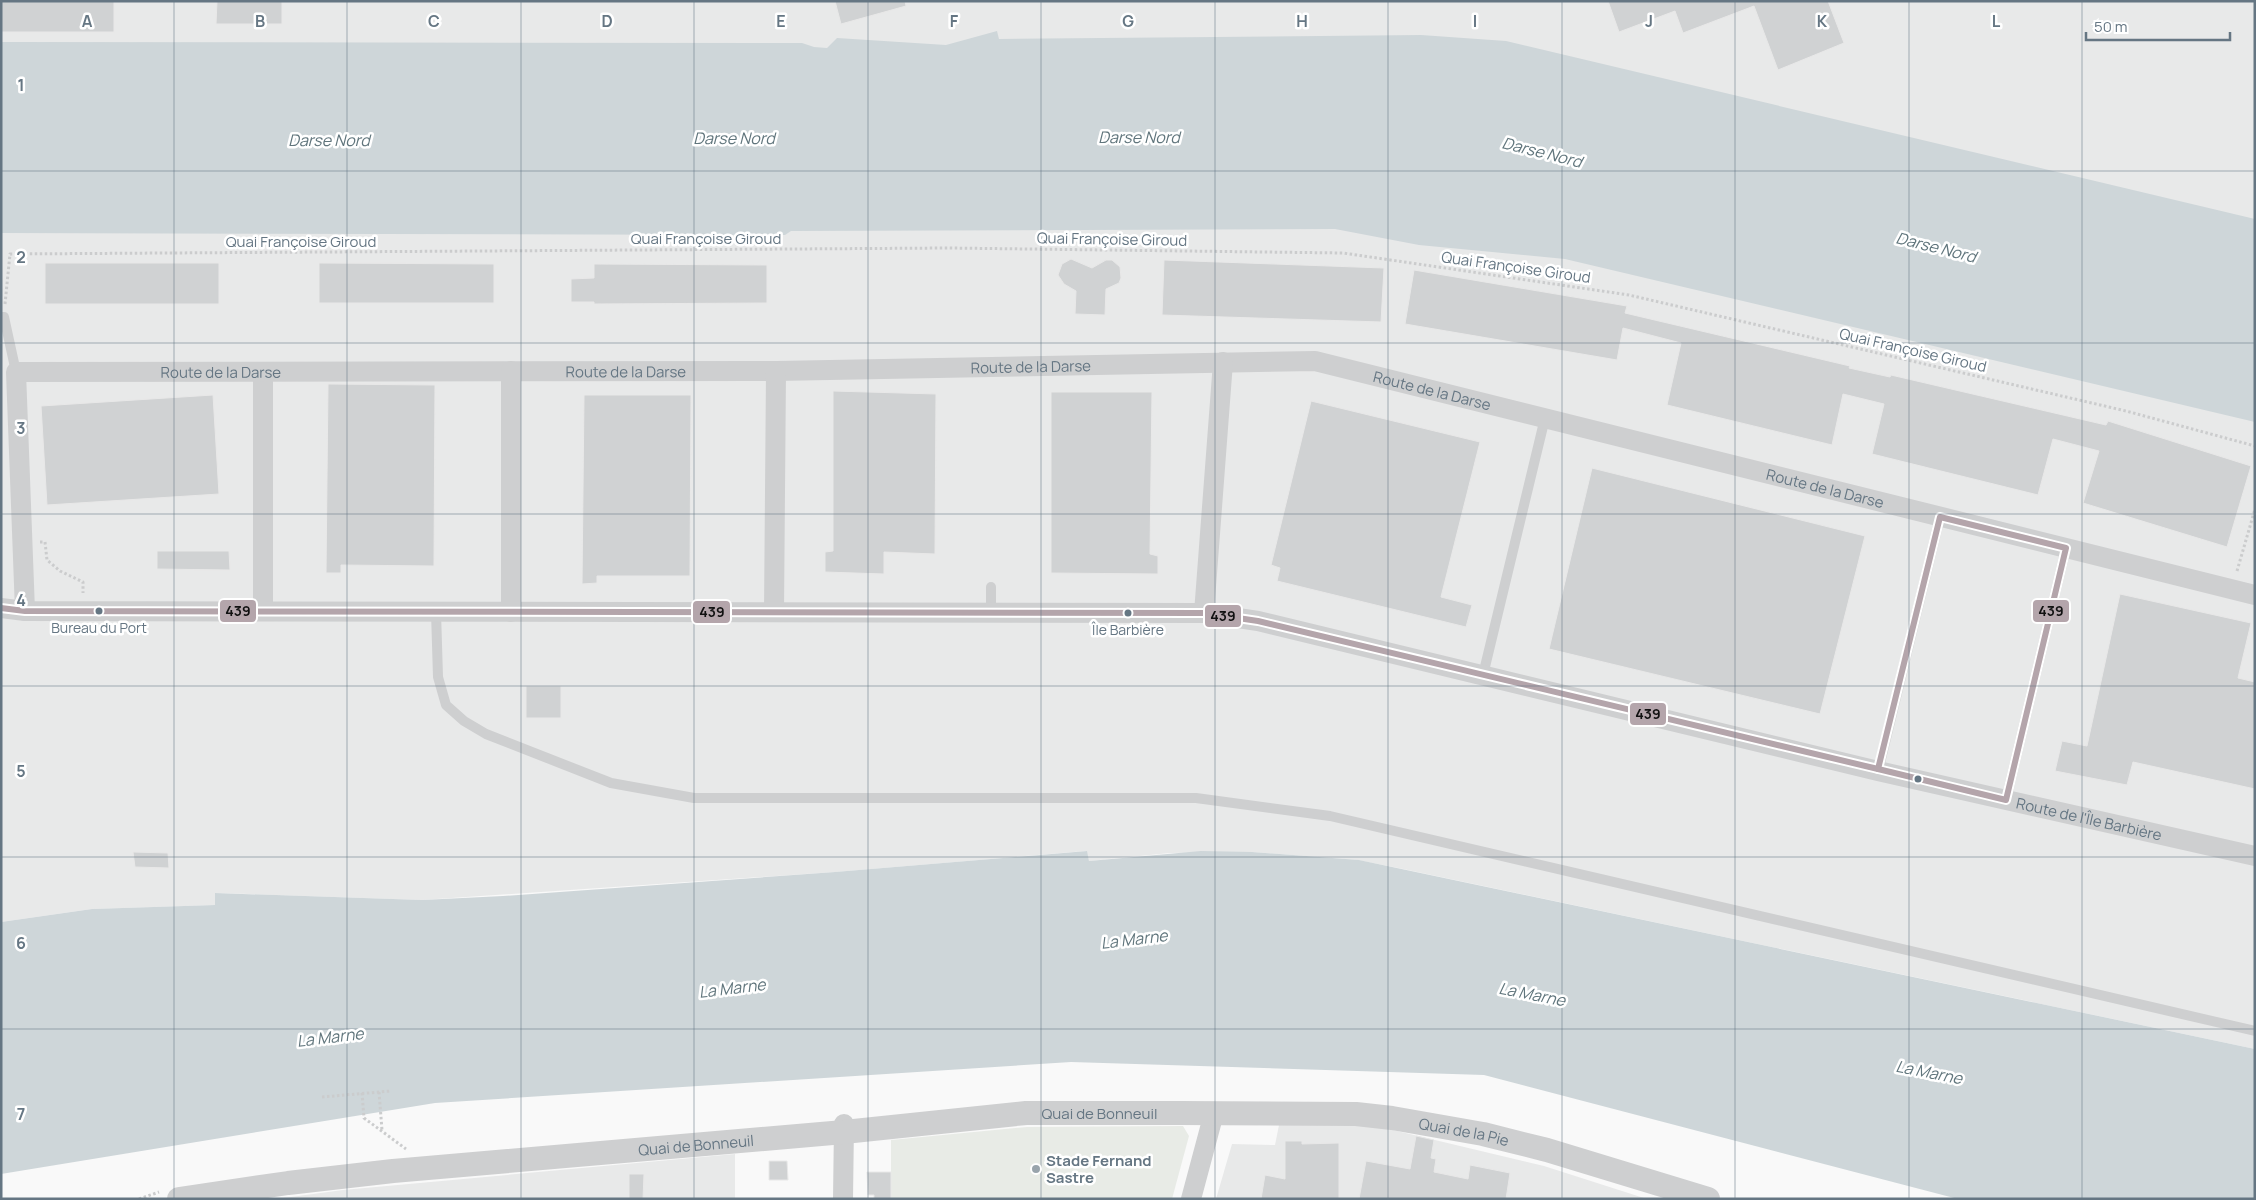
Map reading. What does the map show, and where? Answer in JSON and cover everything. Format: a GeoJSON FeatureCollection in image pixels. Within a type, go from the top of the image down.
{"type":"FeatureCollection","features":[{"type":"Feature","properties":{"kind":"street","name":"Route de la Darse"},"geometry":{"type":"LineString","coordinates":[[16,372],[776,371],[1315,361],[2255,595]]}},
{"type":"Feature","properties":{"kind":"street"},"geometry":{"type":"LineString","coordinates":[[1204,613],[1223,362]]}},
{"type":"Feature","properties":{"kind":"street"},"geometry":{"type":"LineString","coordinates":[[511,371],[511,612]]}},
{"type":"Feature","properties":{"kind":"street"},"geometry":{"type":"LineString","coordinates":[[774,612],[776,371]]}},
{"type":"Feature","properties":{"kind":"street"},"geometry":{"type":"LineString","coordinates":[[16,372],[25,611]]}},
{"type":"Feature","properties":{"kind":"street"},"geometry":{"type":"LineString","coordinates":[[263,372],[263,611]]}},
{"type":"Feature","properties":{"kind":"street","name":"Route de l'Île Barbière"},"geometry":{"type":"LineString","coordinates":[[1,608],[25,611],[1204,613],[1258,621],[1878,771],[2255,856]]}},
{"type":"Feature","properties":{"kind":"street","name":"Route de l'Île Barbière"},"geometry":{"type":"LineString","coordinates":[[1,616],[25,611]]}},
{"type":"Feature","properties":{"kind":"street"},"geometry":{"type":"LineString","coordinates":[[1191,1199],[1214,1112]]}},
{"type":"Feature","properties":{"kind":"street","name":"Quai de Bonneuil"},"geometry":{"type":"LineString","coordinates":[[180,1199],[392,1171],[844,1128],[1026,1113],[1214,1112]]}},
{"type":"Feature","properties":{"kind":"street","name":"Quai de la Pie"},"geometry":{"type":"LineString","coordinates":[[1214,1112],[1356,1114],[1392,1118],[1483,1134],[1538,1148],[1708,1199]]}},
{"type":"Feature","properties":{"kind":"street"},"geometry":{"type":"LineString","coordinates":[[844,1128],[844,1199]]}},
{"type":"Feature","properties":{"kind":"lane"},"geometry":{"type":"LineString","coordinates":[[3,317],[16,372]]}},
{"type":"Feature","properties":{"kind":"lane"},"geometry":{"type":"LineString","coordinates":[[1483,675],[1545,418]]}},
{"type":"Feature","properties":{"kind":"lane"},"geometry":{"type":"LineString","coordinates":[[1878,771],[1940,517]]}},
{"type":"Feature","properties":{"kind":"lane"},"geometry":{"type":"LineString","coordinates":[[2006,800],[2066,548]]}},
{"type":"Feature","properties":{"kind":"lane"},"geometry":{"type":"LineString","coordinates":[[991,587],[991,613]]}},
{"type":"Feature","properties":{"kind":"lane"},"geometry":{"type":"LineString","coordinates":[[436,612],[438,677],[446,705],[464,721],[486,734],[611,783],[694,798],[1196,798],[1330,816],[2255,1031]]}},
{"type":"Feature","properties":{"kind":"path","name":"Quai Françoise Giroud"},"geometry":{"type":"LineString","coordinates":[[3,317],[10,254],[949,248],[1343,253],[1629,295],[2126,411],[2255,446]]}},
{"type":"Feature","properties":{"kind":"path"},"geometry":{"type":"LineString","coordinates":[[2231,590],[2255,509]]}},
{"type":"Feature","properties":{"kind":"path"},"geometry":{"type":"LineString","coordinates":[[22,542],[45,542],[47,560],[60,571],[83,582],[84,611]]}},
{"type":"Feature","properties":{"kind":"path"},"geometry":{"type":"LineString","coordinates":[[322,1097],[391,1091]]}},
{"type":"Feature","properties":{"kind":"path"},"geometry":{"type":"LineString","coordinates":[[379,1092],[382,1130]]}},
{"type":"Feature","properties":{"kind":"path"},"geometry":{"type":"LineString","coordinates":[[362,1093],[364,1118],[382,1130],[409,1153]]}},
{"type":"Feature","properties":{"kind":"shaded area"},"geometry":{"type":"Polygon","coordinates":[[[1,1],[2255,1],[2255,1049],[1358,860],[1252,852],[1170,853],[1089,861],[1086,851],[835,872],[422,900],[216,893],[215,905],[92,909],[1,922],[1,1]]]}},
{"type":"Feature","properties":{"kind":"shaded area"},"geometry":{"type":"Polygon","coordinates":[[[1279,1125],[1372,1125],[1544,1166],[1647,1199],[1216,1199],[1232,1144],[1275,1145],[1279,1125]]]}},
{"type":"Feature","properties":{"kind":"shaded area","name":"Stade Fernand Sastre"},"geometry":{"type":"Polygon","coordinates":[[[1183,1126],[1189,1136],[1172,1199],[891,1199],[891,1140],[1027,1127],[1183,1126]]]}},
{"type":"Feature","properties":{"kind":"shaded area"},"geometry":{"type":"Polygon","coordinates":[[[735,1154],[735,1199],[276,1199],[343,1190],[735,1154]]]}},
{"type":"Feature","properties":{"kind":"water","name":"Darse Nord"},"geometry":{"type":"Polygon","coordinates":[[[997,31],[999,39],[1421,35],[1506,41],[2255,219],[2255,422],[1565,259],[1419,245],[1335,229],[791,231],[785,235],[1,233],[1,42],[802,43],[814,47],[827,48],[837,38],[946,45],[997,31]]]}},
{"type":"Feature","properties":{"kind":"water","name":"La Marne"},"geometry":{"type":"Polygon","coordinates":[[[1087,851],[1089,861],[1201,851],[1252,852],[1359,860],[2255,1049],[2255,1199],[1958,1199],[1484,1075],[1071,1062],[435,1103],[1,1174],[1,922],[92,909],[215,905],[215,893],[422,900],[835,872],[1087,851]]]}},
{"type":"Feature","properties":{"kind":"building"},"geometry":{"type":"Polygon","coordinates":[[[1,1],[114,1],[114,32],[1,32],[1,1]]]}},
{"type":"Feature","properties":{"kind":"building"},"geometry":{"type":"Polygon","coordinates":[[[217,1],[282,1],[282,24],[216,24],[217,1]]]}},
{"type":"Feature","properties":{"kind":"building"},"geometry":{"type":"Polygon","coordinates":[[[835,1],[905,1],[906,6],[841,24],[835,1]]]}},
{"type":"Feature","properties":{"kind":"building"},"geometry":{"type":"Polygon","coordinates":[[[1608,1],[1828,1],[1844,43],[1778,70],[1754,6],[1683,33],[1675,11],[1619,32],[1608,1]]]}},
{"type":"Feature","properties":{"kind":"building"},"geometry":{"type":"Polygon","coordinates":[[[1071,259],[1092,268],[1106,260],[1112,260],[1120,267],[1121,278],[1119,283],[1106,289],[1105,315],[1075,314],[1076,291],[1064,284],[1058,275],[1062,264],[1071,259]]]}},
{"type":"Feature","properties":{"kind":"building"},"geometry":{"type":"Polygon","coordinates":[[[1164,260],[1384,268],[1381,322],[1162,315],[1164,260]]]}},
{"type":"Feature","properties":{"kind":"building"},"geometry":{"type":"Polygon","coordinates":[[[45,263],[219,263],[219,304],[45,304],[45,263]]]}},
{"type":"Feature","properties":{"kind":"building"},"geometry":{"type":"Polygon","coordinates":[[[319,263],[494,264],[494,303],[319,303],[319,263]]]}},
{"type":"Feature","properties":{"kind":"building"},"geometry":{"type":"Polygon","coordinates":[[[594,264],[767,265],[767,303],[594,304],[594,302],[571,302],[571,279],[594,278],[594,264]]]}},
{"type":"Feature","properties":{"kind":"building"},"geometry":{"type":"Polygon","coordinates":[[[1414,270],[1627,306],[1625,313],[1850,366],[1849,368],[1890,377],[1891,375],[2106,425],[2108,421],[2251,466],[2227,547],[2083,503],[2099,451],[2053,439],[2038,495],[1872,454],[1884,404],[1843,394],[1832,445],[1667,405],[1681,343],[1623,328],[1617,360],[1405,324],[1414,270]]]}},
{"type":"Feature","properties":{"kind":"building"},"geometry":{"type":"Polygon","coordinates":[[[328,384],[435,385],[434,566],[341,565],[341,573],[326,573],[328,384]]]}},
{"type":"Feature","properties":{"kind":"building"},"geometry":{"type":"Polygon","coordinates":[[[833,391],[936,394],[935,554],[884,552],[884,574],[825,572],[825,552],[833,551],[833,391]]]}},
{"type":"Feature","properties":{"kind":"building"},"geometry":{"type":"Polygon","coordinates":[[[1051,392],[1152,392],[1150,554],[1158,556],[1158,574],[1051,573],[1051,392]]]}},
{"type":"Feature","properties":{"kind":"building"},"geometry":{"type":"Polygon","coordinates":[[[213,395],[219,494],[47,505],[41,406],[213,395]]]}},
{"type":"Feature","properties":{"kind":"building"},"geometry":{"type":"Polygon","coordinates":[[[584,395],[691,395],[690,576],[597,576],[597,583],[582,584],[584,395]]]}},
{"type":"Feature","properties":{"kind":"building"},"geometry":{"type":"Polygon","coordinates":[[[1311,401],[1480,442],[1441,597],[1472,605],[1466,627],[1277,581],[1280,568],[1271,565],[1311,401]]]}},
{"type":"Feature","properties":{"kind":"building"},"geometry":{"type":"Polygon","coordinates":[[[1592,468],[1865,536],[1820,714],[1549,649],[1592,468]]]}},
{"type":"Feature","properties":{"kind":"building"},"geometry":{"type":"Polygon","coordinates":[[[157,551],[229,551],[230,570],[157,569],[157,551]]]}},
{"type":"Feature","properties":{"kind":"building"},"geometry":{"type":"Polygon","coordinates":[[[2120,594],[2251,623],[2238,678],[2255,682],[2255,789],[2133,762],[2127,785],[2055,771],[2062,741],[2087,746],[2120,594]]]}},
{"type":"Feature","properties":{"kind":"building"},"geometry":{"type":"Polygon","coordinates":[[[526,686],[561,686],[561,718],[526,718],[526,686]]]}},
{"type":"Feature","properties":{"kind":"building"},"geometry":{"type":"Polygon","coordinates":[[[133,852],[168,853],[169,868],[135,867],[133,852]]]}},
{"type":"Feature","properties":{"kind":"building"},"geometry":{"type":"Polygon","coordinates":[[[1416,1136],[1434,1140],[1431,1158],[1436,1159],[1434,1172],[1468,1179],[1470,1165],[1510,1173],[1506,1199],[1359,1199],[1366,1161],[1410,1169],[1416,1136]]]}},
{"type":"Feature","properties":{"kind":"building"},"geometry":{"type":"Polygon","coordinates":[[[1285,1141],[1302,1141],[1302,1144],[1339,1143],[1339,1199],[1261,1199],[1265,1175],[1285,1179],[1285,1141]]]}},
{"type":"Feature","properties":{"kind":"building"},"geometry":{"type":"Polygon","coordinates":[[[769,1161],[787,1161],[788,1180],[769,1180],[769,1161]]]}},
{"type":"Feature","properties":{"kind":"building"},"geometry":{"type":"Polygon","coordinates":[[[867,1172],[891,1172],[891,1199],[874,1199],[874,1195],[868,1195],[867,1172]]]}},
{"type":"Feature","properties":{"kind":"building"},"geometry":{"type":"Polygon","coordinates":[[[629,1174],[644,1174],[643,1199],[629,1199],[629,1174]]]}},
{"type":"Feature","properties":{"kind":"transit line","name":"439"},"geometry":{"type":"LineString","coordinates":[[1940,517],[2066,548],[2006,800],[1878,769],[1940,517]]}},
{"type":"Feature","properties":{"kind":"transit line","name":"439"},"geometry":{"type":"LineString","coordinates":[[1,608],[25,611],[1204,613],[1258,621],[1878,769]]}},
{"type":"Feature","properties":{"kind":"place","name":"Bureau du Port"},"geometry":{"type":"Point","coordinates":[99,611]}},
{"type":"Feature","properties":{"kind":"place","name":"Île Barbière"},"geometry":{"type":"Point","coordinates":[1128,613]}},
{"type":"Feature","properties":{"kind":"place","name":"Stade Fernand Sastre"},"geometry":{"type":"Point","coordinates":[1036,1169]}}]}
